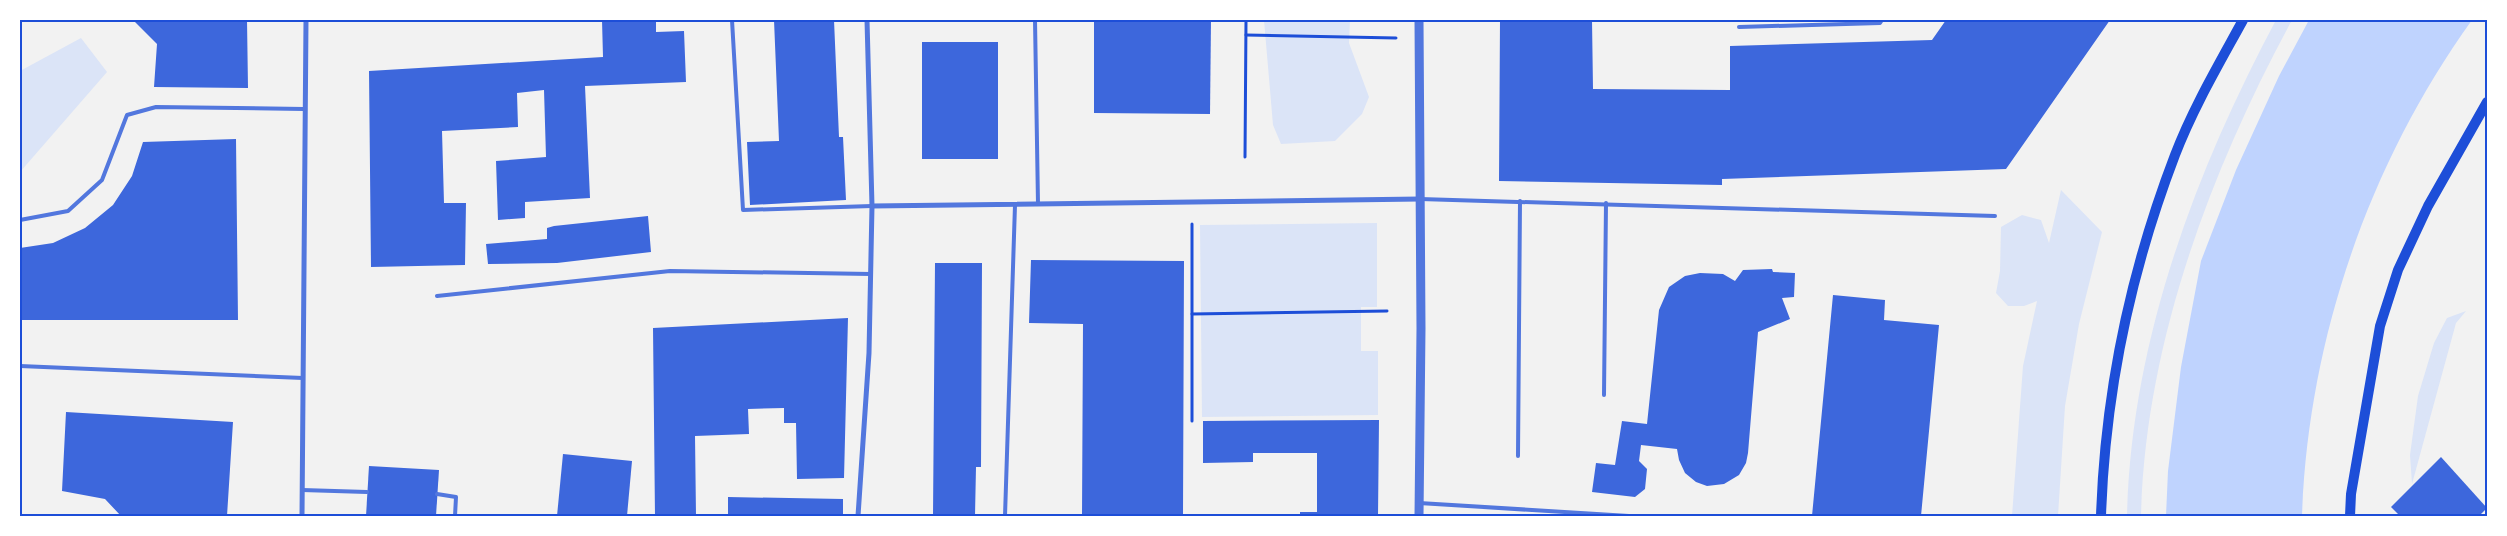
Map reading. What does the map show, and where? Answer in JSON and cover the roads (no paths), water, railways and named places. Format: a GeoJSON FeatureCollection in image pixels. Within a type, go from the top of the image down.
{"type":"FeatureCollection","features":[{"type":"Feature","properties":{"kind":"main road"},"geometry":{"type":"LineString","coordinates":[[2101,516],[2103,464],[2119,351],[2145,242],[2176,154],[2215,71],[2243,20]]}},
{"type":"Feature","properties":{"kind":"main road"},"geometry":{"type":"LineString","coordinates":[[2350,516],[2351,494],[2380,326],[2398,270],[2428,206],[2487,102]]}},
{"type":"Feature","properties":{"kind":"street"},"geometry":{"type":"LineString","coordinates":[[302,516],[306,20]]}},
{"type":"Feature","properties":{"kind":"street"},"geometry":{"type":"LineString","coordinates":[[858,516],[869,353],[871,274],[872,206],[867,20]]}},
{"type":"Feature","properties":{"kind":"street"},"geometry":{"type":"LineString","coordinates":[[1419,20],[1419,516]]}},
{"type":"Feature","properties":{"kind":"street"},"geometry":{"type":"LineString","coordinates":[[872,206],[1420,199]]}},
{"type":"Feature","properties":{"kind":"lane"},"geometry":{"type":"LineString","coordinates":[[732,20],[743,210],[872,206]]}},
{"type":"Feature","properties":{"kind":"lane"},"geometry":{"type":"LineString","coordinates":[[1035,20],[1038,204]]}},
{"type":"Feature","properties":{"kind":"lane"},"geometry":{"type":"LineString","coordinates":[[1739,27],[1880,23],[1882,20]]}},
{"type":"Feature","properties":{"kind":"lane"},"geometry":{"type":"LineString","coordinates":[[20,220],[68,211],[102,180],[127,115],[156,107],[304,109]]}},
{"type":"Feature","properties":{"kind":"lane"},"geometry":{"type":"LineString","coordinates":[[1420,199],[1995,216]]}},
{"type":"Feature","properties":{"kind":"lane"},"geometry":{"type":"LineString","coordinates":[[1518,456],[1520,201]]}},
{"type":"Feature","properties":{"kind":"lane"},"geometry":{"type":"LineString","coordinates":[[1604,395],[1606,203]]}},
{"type":"Feature","properties":{"kind":"lane"},"geometry":{"type":"LineString","coordinates":[[1005,516],[1015,204]]}},
{"type":"Feature","properties":{"kind":"lane"},"geometry":{"type":"LineString","coordinates":[[437,296],[670,271],[871,274]]}},
{"type":"Feature","properties":{"kind":"lane"},"geometry":{"type":"LineString","coordinates":[[20,366],[302,378]]}},
{"type":"Feature","properties":{"kind":"lane"},"geometry":{"type":"LineString","coordinates":[[302,490],[367,492]]}},
{"type":"Feature","properties":{"kind":"lane"},"geometry":{"type":"LineString","coordinates":[[437,494],[456,497],[456,516]]}},
{"type":"Feature","properties":{"kind":"lane"},"geometry":{"type":"LineString","coordinates":[[1419,503],[1629,516]]}},
{"type":"Feature","properties":{"kind":"water"},"geometry":{"type":"Polygon","coordinates":[[[2309,20],[2472,20],[2435,75],[2403,133],[2375,193],[2351,256],[2331,319],[2317,384],[2307,450],[2302,516],[2166,516],[2168,471],[2181,367],[2201,261],[2236,170],[2279,76],[2309,20]]]}}]}
